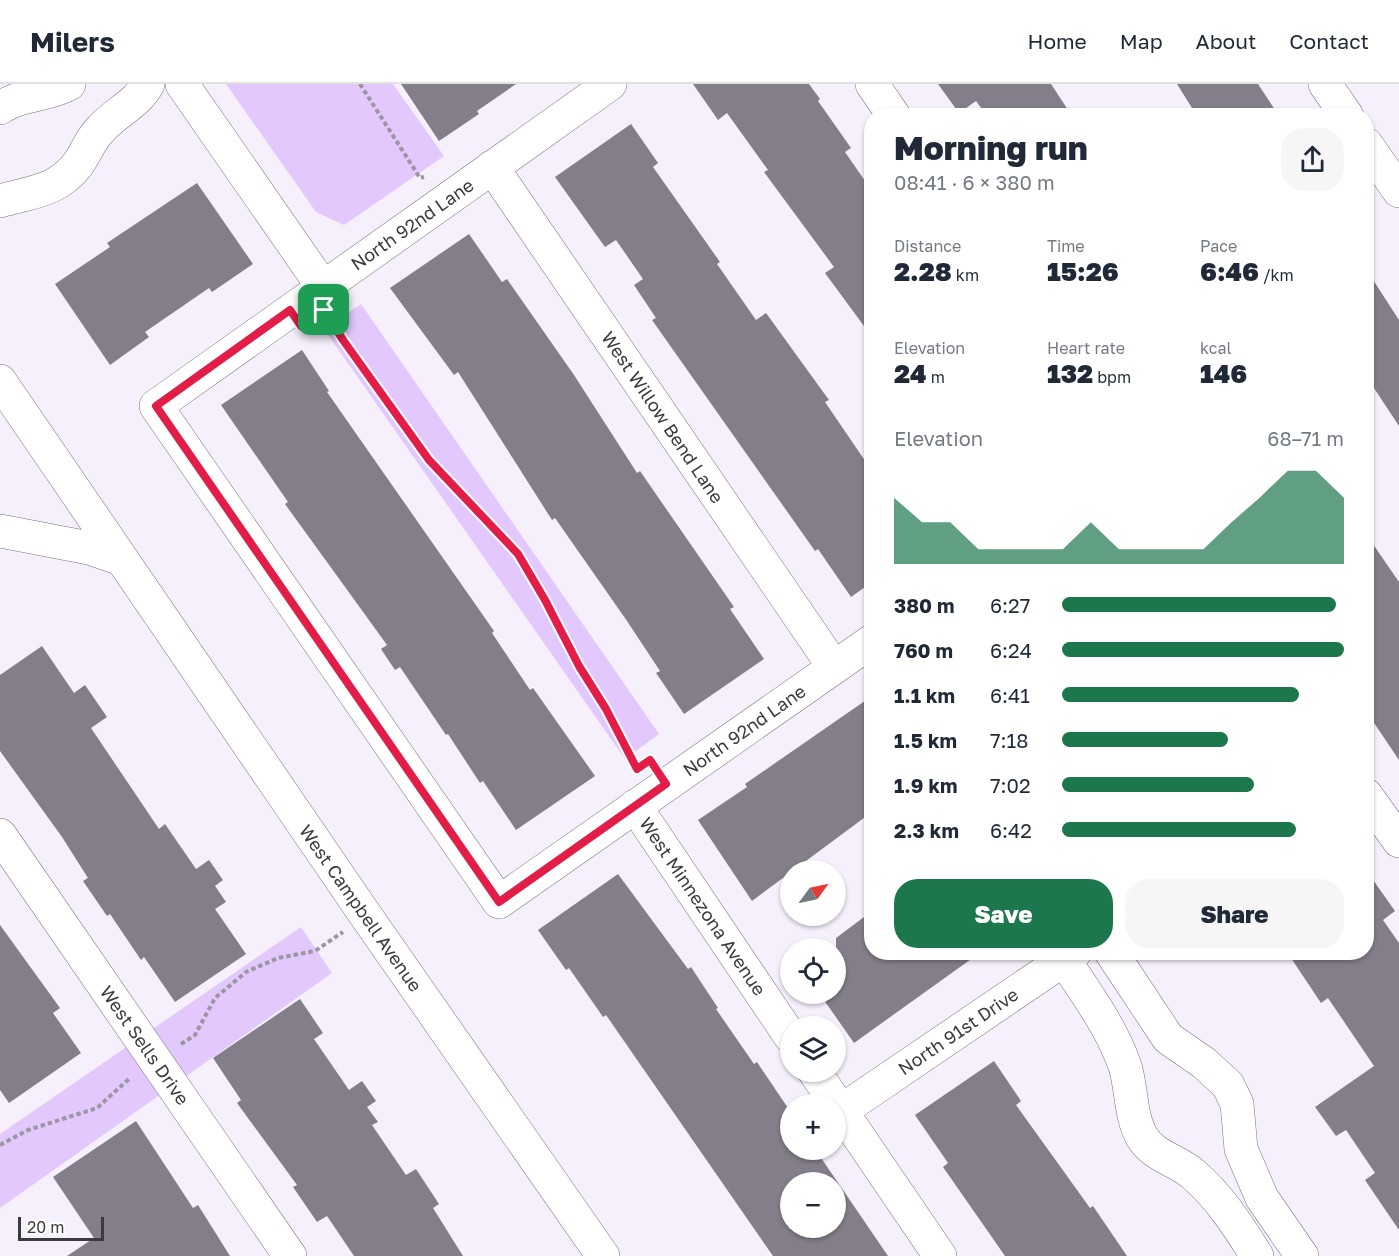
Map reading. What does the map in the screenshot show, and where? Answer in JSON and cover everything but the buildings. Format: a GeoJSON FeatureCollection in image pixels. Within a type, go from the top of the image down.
{"type":"FeatureCollection","features":[{"type":"Feature","properties":{"kind":"street"},"geometry":{"type":"LineString","coordinates":[[0,108],[22,96],[56,92],[69,84]]}},
{"type":"Feature","properties":{"kind":"street"},"geometry":{"type":"LineString","coordinates":[[0,201],[32,195],[55,185],[70,174],[100,129],[141,96],[148,84]]}},
{"type":"Feature","properties":{"kind":"street"},"geometry":{"type":"LineString","coordinates":[[182,84],[324,298]]}},
{"type":"Feature","properties":{"kind":"street","name":"North 92nd Lane"},"geometry":{"type":"LineString","coordinates":[[610,84],[455,193],[324,298],[156,406],[499,902],[864,646]]}},
{"type":"Feature","properties":{"kind":"street"},"geometry":{"type":"LineString","coordinates":[[872,84],[888,108]]}},
{"type":"Feature","properties":{"kind":"street"},"geometry":{"type":"LineString","coordinates":[[1325,84],[1342,108]]}},
{"type":"Feature","properties":{"kind":"street"},"geometry":{"type":"LineString","coordinates":[[1374,157],[1399,191]]}},
{"type":"Feature","properties":{"kind":"street","name":"West Willow Bend Lane"},"geometry":{"type":"LineString","coordinates":[[492,167],[834,667]]}},
{"type":"Feature","properties":{"kind":"street","name":"West Campbell Avenue"},"geometry":{"type":"LineString","coordinates":[[0,381],[13,417],[121,559],[603,1256]]}},
{"type":"Feature","properties":{"kind":"street"},"geometry":{"type":"LineString","coordinates":[[0,531],[89,548],[121,559]]}},
{"type":"Feature","properties":{"kind":"street","name":"West Minnezona Avenue"},"geometry":{"type":"LineString","coordinates":[[635,806],[780,1021]]}},
{"type":"Feature","properties":{"kind":"street"},"geometry":{"type":"LineString","coordinates":[[1374,806],[1399,841]]}},
{"type":"Feature","properties":{"kind":"street","name":"West Sells Drive"},"geometry":{"type":"LineString","coordinates":[[0,835],[290,1256]]}},
{"type":"Feature","properties":{"kind":"street","name":"North 91st Drive"},"geometry":{"type":"LineString","coordinates":[[846,1108],[1063,960]]}},
{"type":"Feature","properties":{"kind":"street"},"geometry":{"type":"LineString","coordinates":[[1071,960],[1102,1017],[1125,1067],[1142,1138],[1165,1159],[1191,1172],[1223,1203],[1257,1256]]}},
{"type":"Feature","properties":{"kind":"street"},"geometry":{"type":"LineString","coordinates":[[1116,960],[1168,1038],[1204,1063],[1228,1084],[1237,1104],[1241,1149],[1262,1198],[1302,1256]]}},
{"type":"Feature","properties":{"kind":"street"},"geometry":{"type":"LineString","coordinates":[[1125,1067],[1168,1038]]}},
{"type":"Feature","properties":{"kind":"street"},"geometry":{"type":"LineString","coordinates":[[846,1118],[940,1256]]}},
{"type":"Feature","properties":{"kind":"path"},"geometry":{"type":"LineString","coordinates":[[360,84],[420,178],[440,172],[455,193]]}},
{"type":"Feature","properties":{"kind":"path"},"geometry":{"type":"LineString","coordinates":[[324,298],[343,340],[429,460],[518,554],[579,666],[606,709],[637,769],[650,760],[666,784]]}},
{"type":"Feature","properties":{"kind":"path"},"geometry":{"type":"LineString","coordinates":[[0,1145],[37,1127],[97,1108],[132,1076],[195,1035],[215,998],[246,972],[278,958],[315,951],[333,937],[367,917]]}},
{"type":"Feature","properties":{"kind":"shaded area"},"geometry":{"type":"Polygon","coordinates":[[[226,84],[393,84],[444,156],[344,225],[316,212],[226,84]]]}},
{"type":"Feature","properties":{"kind":"shaded area"},"geometry":{"type":"Polygon","coordinates":[[[361,304],[659,734],[625,759],[324,329],[361,304]]]}},
{"type":"Feature","properties":{"kind":"shaded area"},"geometry":{"type":"Polygon","coordinates":[[[301,927],[332,973],[0,1208],[0,1134],[301,927]]]}},
{"type":"Feature","properties":{"kind":"route"},"geometry":{"type":"LineString","coordinates":[[290,310],[301,326],[324,310],[343,340],[382,391],[410,436],[429,460],[518,554],[592,689],[606,709],[637,769],[650,760],[666,784],[499,902],[156,406],[290,310]]}}]}
